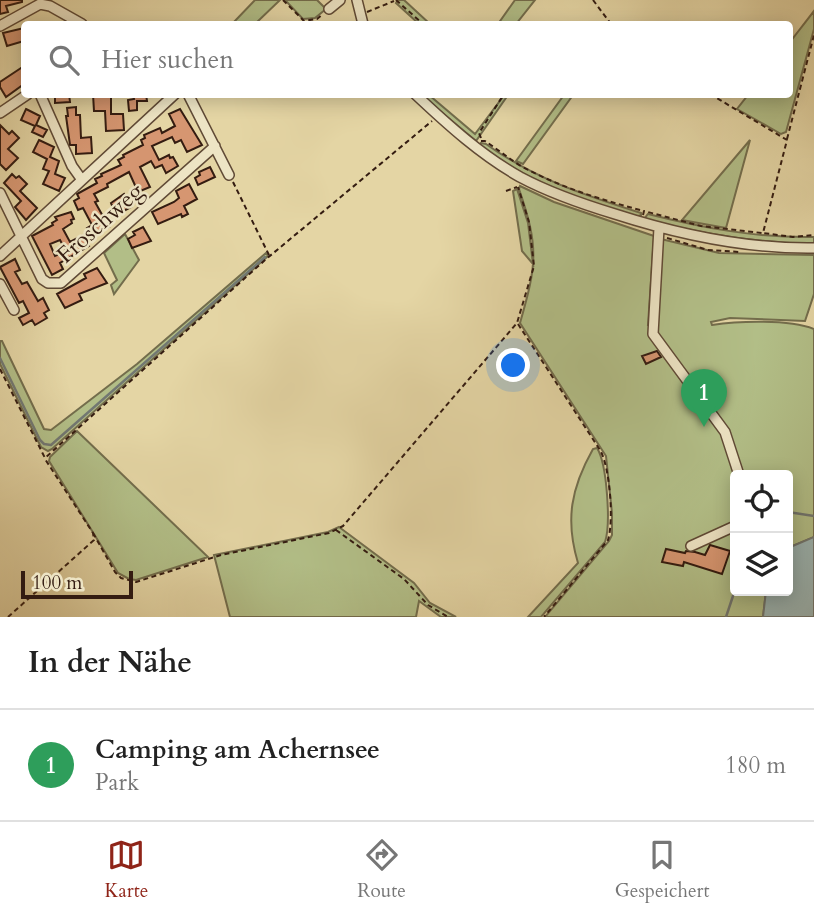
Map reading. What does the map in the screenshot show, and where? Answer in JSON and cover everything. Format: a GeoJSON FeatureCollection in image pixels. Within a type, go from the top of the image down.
{"type":"FeatureCollection","features":[{"type":"Feature","properties":{"kind":"street"},"geometry":{"type":"LineString","coordinates":[[329,9],[340,0]]}},
{"type":"Feature","properties":{"kind":"street"},"geometry":{"type":"LineString","coordinates":[[357,0],[362,21]]}},
{"type":"Feature","properties":{"kind":"street"},"geometry":{"type":"LineString","coordinates":[[0,26],[39,2],[77,21]]}},
{"type":"Feature","properties":{"kind":"street"},"geometry":{"type":"LineString","coordinates":[[361,13],[368,21]]}},
{"type":"Feature","properties":{"kind":"street"},"geometry":{"type":"LineString","coordinates":[[0,113],[22,98]]}},
{"type":"Feature","properties":{"kind":"street"},"geometry":{"type":"LineString","coordinates":[[42,98],[72,166],[82,180]]}},
{"type":"Feature","properties":{"kind":"street"},"geometry":{"type":"LineString","coordinates":[[0,256],[171,98]]}},
{"type":"Feature","properties":{"kind":"street"},"geometry":{"type":"LineString","coordinates":[[190,98],[229,174]]}},
{"type":"Feature","properties":{"kind":"street"},"geometry":{"type":"LineString","coordinates":[[419,98],[521,177],[578,203],[659,228],[750,246],[814,248]]}},
{"type":"Feature","properties":{"kind":"street","name":"Froschweg"},"geometry":{"type":"LineString","coordinates":[[21,235],[42,279],[48,283],[61,282],[215,146]]}},
{"type":"Feature","properties":{"kind":"street"},"geometry":{"type":"LineString","coordinates":[[0,193],[21,235]]}},
{"type":"Feature","properties":{"kind":"street"},"geometry":{"type":"LineString","coordinates":[[659,228],[653,334],[725,432],[737,470]]}},
{"type":"Feature","properties":{"kind":"street"},"geometry":{"type":"LineString","coordinates":[[0,284],[14,310]]}},
{"type":"Feature","properties":{"kind":"street"},"geometry":{"type":"LineString","coordinates":[[691,547],[730,528]]}},
{"type":"Feature","properties":{"kind":"path"},"geometry":{"type":"LineString","coordinates":[[283,0],[304,21],[317,19],[329,9]]}},
{"type":"Feature","properties":{"kind":"path"},"geometry":{"type":"LineString","coordinates":[[361,13],[395,0],[420,21]]}},
{"type":"Feature","properties":{"kind":"path"},"geometry":{"type":"LineString","coordinates":[[593,0],[609,21]]}},
{"type":"Feature","properties":{"kind":"path"},"geometry":{"type":"LineString","coordinates":[[762,233],[814,35]]}},
{"type":"Feature","properties":{"kind":"path"},"geometry":{"type":"LineString","coordinates":[[501,98],[479,133],[479,143],[538,175],[644,212],[701,226],[793,237],[814,235]]}},
{"type":"Feature","properties":{"kind":"path"},"geometry":{"type":"LineString","coordinates":[[716,98],[787,140]]}},
{"type":"Feature","properties":{"kind":"path"},"geometry":{"type":"LineString","coordinates":[[45,458],[270,256],[438,115]]}},
{"type":"Feature","properties":{"kind":"path"},"geometry":{"type":"LineString","coordinates":[[229,174],[270,256]]}},
{"type":"Feature","properties":{"kind":"path"},"geometry":{"type":"LineString","coordinates":[[0,369],[45,458],[93,533],[114,572],[121,578],[136,582],[221,555],[337,530],[517,323],[534,266],[534,249],[518,187],[506,191]]}},
{"type":"Feature","properties":{"kind":"path"},"geometry":{"type":"LineString","coordinates":[[640,222],[644,212]]}},
{"type":"Feature","properties":{"kind":"path"},"geometry":{"type":"LineString","coordinates":[[517,323],[600,450],[607,469],[610,526],[608,540],[544,617]]}},
{"type":"Feature","properties":{"kind":"path"},"geometry":{"type":"LineString","coordinates":[[337,530],[404,579],[428,605],[448,617]]}},
{"type":"Feature","properties":{"kind":"path"},"geometry":{"type":"LineString","coordinates":[[8,617],[89,545],[94,540],[93,533]]}},
{"type":"Feature","properties":{"kind":"green space"},"geometry":{"type":"Polygon","coordinates":[[[255,0],[280,0],[258,21],[235,21],[255,0]]]}},
{"type":"Feature","properties":{"kind":"green space"},"geometry":{"type":"Polygon","coordinates":[[[285,0],[317,0],[326,9],[315,18],[303,19],[285,0]]]}},
{"type":"Feature","properties":{"kind":"green space"},"geometry":{"type":"Polygon","coordinates":[[[398,0],[404,0],[427,21],[416,21],[396,3],[398,0]]]}},
{"type":"Feature","properties":{"kind":"green space"},"geometry":{"type":"Polygon","coordinates":[[[515,0],[535,0],[518,21],[500,21],[515,0]]]}},
{"type":"Feature","properties":{"kind":"green space"},"geometry":{"type":"Polygon","coordinates":[[[814,11],[814,29],[786,132],[781,134],[737,109],[746,98],[793,98],[793,38],[814,11]]]}},
{"type":"Feature","properties":{"kind":"green space"},"geometry":{"type":"Polygon","coordinates":[[[425,98],[433,98],[475,134],[502,98],[506,98],[476,141],[425,98]]]}},
{"type":"Feature","properties":{"kind":"green space"},"geometry":{"type":"Polygon","coordinates":[[[562,98],[571,98],[523,164],[516,161],[562,98]]]}},
{"type":"Feature","properties":{"kind":"green space"},"geometry":{"type":"Polygon","coordinates":[[[750,140],[726,228],[682,220],[750,140]]]}},
{"type":"Feature","properties":{"kind":"green space"},"geometry":{"type":"Polygon","coordinates":[[[481,143],[542,176],[641,215],[636,217],[535,180],[498,159],[480,146],[481,143]]]}},
{"type":"Feature","properties":{"kind":"green space"},"geometry":{"type":"Polygon","coordinates":[[[520,186],[554,202],[654,236],[648,325],[658,324],[661,239],[719,253],[814,255],[814,294],[805,321],[730,318],[711,322],[712,325],[778,322],[814,329],[814,537],[793,546],[793,470],[730,470],[730,596],[765,596],[763,617],[545,617],[609,541],[612,535],[612,513],[606,456],[520,323],[530,285],[533,241],[520,186]]]}},
{"type":"Feature","properties":{"kind":"green space"},"geometry":{"type":"Polygon","coordinates":[[[517,189],[528,223],[533,264],[522,251],[513,191],[517,189]]]}},
{"type":"Feature","properties":{"kind":"green space"},"geometry":{"type":"Polygon","coordinates":[[[648,214],[730,231],[814,237],[814,244],[750,240],[708,233],[644,219],[648,214]]]}},
{"type":"Feature","properties":{"kind":"green space"},"geometry":{"type":"Polygon","coordinates":[[[125,234],[139,260],[114,294],[111,285],[117,280],[104,253],[125,234]]]}},
{"type":"Feature","properties":{"kind":"green space"},"geometry":{"type":"Polygon","coordinates":[[[266,253],[268,256],[52,449],[48,451],[41,447],[0,364],[0,341],[44,429],[51,430],[137,364],[266,253]]]}},
{"type":"Feature","properties":{"kind":"green space"},"geometry":{"type":"Polygon","coordinates":[[[77,431],[208,557],[136,580],[118,573],[49,461],[77,431]]]}},
{"type":"Feature","properties":{"kind":"green space"},"geometry":{"type":"Polygon","coordinates":[[[597,448],[607,494],[608,522],[605,542],[541,617],[528,617],[578,563],[572,533],[572,504],[586,463],[593,449],[597,448]]]}},
{"type":"Feature","properties":{"kind":"green space"},"geometry":{"type":"Polygon","coordinates":[[[339,527],[414,583],[430,603],[456,617],[441,617],[419,601],[416,617],[230,617],[214,555],[328,532],[339,527]]]}},
{"type":"Feature","properties":{"kind":"water"},"geometry":{"type":"Polygon","coordinates":[[[814,537],[814,617],[763,617],[765,596],[793,596],[793,546],[814,537]]]}},
{"type":"Feature","properties":{"kind":"building"},"geometry":{"type":"Polygon","coordinates":[[[0,0],[22,2],[6,6],[8,12],[0,14],[0,0]]]}},
{"type":"Feature","properties":{"kind":"building"},"geometry":{"type":"Polygon","coordinates":[[[21,29],[21,42],[7,46],[3,33],[21,29]]]}},
{"type":"Feature","properties":{"kind":"building"},"geometry":{"type":"Polygon","coordinates":[[[21,68],[21,86],[6,97],[0,82],[21,68]]]}},
{"type":"Feature","properties":{"kind":"building"},"geometry":{"type":"Polygon","coordinates":[[[55,98],[70,98],[70,102],[55,103],[55,98]]]}},
{"type":"Feature","properties":{"kind":"building"},"geometry":{"type":"Polygon","coordinates":[[[93,98],[111,98],[111,114],[123,114],[124,130],[106,131],[105,111],[94,111],[93,98]]]}},
{"type":"Feature","properties":{"kind":"building"},"geometry":{"type":"Polygon","coordinates":[[[147,98],[147,101],[137,101],[137,110],[129,111],[128,100],[147,98]]]}},
{"type":"Feature","properties":{"kind":"building"},"geometry":{"type":"Polygon","coordinates":[[[76,107],[76,115],[80,115],[81,138],[91,137],[92,153],[76,154],[76,145],[70,145],[67,108],[76,107]]]}},
{"type":"Feature","properties":{"kind":"building"},"geometry":{"type":"Polygon","coordinates":[[[26,109],[40,116],[36,125],[47,130],[43,137],[32,132],[35,126],[21,120],[26,109]]]}},
{"type":"Feature","properties":{"kind":"building"},"geometry":{"type":"Polygon","coordinates":[[[180,109],[202,145],[187,152],[181,140],[175,143],[172,137],[152,146],[159,160],[169,155],[178,166],[166,173],[162,165],[155,168],[151,161],[140,167],[150,187],[138,192],[129,172],[94,194],[98,201],[95,202],[109,227],[91,235],[87,228],[92,225],[83,208],[78,210],[74,201],[79,198],[77,194],[97,183],[95,179],[102,176],[101,174],[121,165],[118,160],[143,145],[141,140],[145,138],[144,135],[160,128],[162,133],[175,126],[169,114],[180,109]]]}},
{"type":"Feature","properties":{"kind":"building"},"geometry":{"type":"Polygon","coordinates":[[[0,125],[9,134],[12,131],[19,138],[8,149],[18,158],[6,170],[0,164],[0,125]]]}},
{"type":"Feature","properties":{"kind":"building"},"geometry":{"type":"Polygon","coordinates":[[[39,140],[54,147],[50,157],[59,161],[55,174],[65,178],[59,191],[43,184],[49,171],[43,169],[47,159],[33,152],[39,140]]]}},
{"type":"Feature","properties":{"kind":"building"},"geometry":{"type":"Polygon","coordinates":[[[210,167],[215,177],[198,185],[195,178],[200,175],[199,172],[210,167]]]}},
{"type":"Feature","properties":{"kind":"building"},"geometry":{"type":"Polygon","coordinates":[[[12,174],[16,178],[19,176],[27,184],[20,191],[37,208],[26,220],[15,207],[21,201],[4,183],[12,174]]]}},
{"type":"Feature","properties":{"kind":"building"},"geometry":{"type":"Polygon","coordinates":[[[189,184],[197,199],[184,206],[188,214],[182,217],[181,214],[158,224],[152,212],[174,202],[179,198],[176,191],[189,184]]]}},
{"type":"Feature","properties":{"kind":"building"},"geometry":{"type":"Polygon","coordinates":[[[124,194],[131,207],[116,215],[111,203],[124,194]]]}},
{"type":"Feature","properties":{"kind":"building"},"geometry":{"type":"Polygon","coordinates":[[[71,212],[74,219],[63,229],[70,242],[83,235],[89,246],[60,263],[63,269],[52,275],[32,236],[53,225],[57,220],[55,217],[71,212]],[[60,240],[50,244],[55,256],[66,251],[60,240]]]}},
{"type":"Feature","properties":{"kind":"building"},"geometry":{"type":"Polygon","coordinates":[[[143,227],[151,241],[132,248],[128,239],[135,235],[133,232],[143,227]]]}},
{"type":"Feature","properties":{"kind":"building"},"geometry":{"type":"Polygon","coordinates":[[[15,259],[20,270],[15,272],[22,284],[27,282],[38,301],[43,298],[49,310],[44,313],[47,318],[35,325],[32,320],[23,325],[19,318],[29,313],[23,301],[19,303],[0,267],[15,259]]]}},
{"type":"Feature","properties":{"kind":"building"},"geometry":{"type":"Polygon","coordinates":[[[97,268],[107,283],[79,294],[82,300],[65,308],[57,294],[86,278],[84,274],[97,268]]]}},
{"type":"Feature","properties":{"kind":"building"},"geometry":{"type":"Polygon","coordinates":[[[657,351],[661,357],[646,364],[642,356],[657,351]]]}},
{"type":"Feature","properties":{"kind":"building"},"geometry":{"type":"Polygon","coordinates":[[[710,545],[730,551],[722,574],[684,562],[683,566],[662,562],[666,549],[705,555],[710,545]]]}},
{"type":"Feature","properties":{"kind":"waterway"},"geometry":{"type":"LineString","coordinates":[[0,358],[40,440],[51,445],[265,257]]}},
{"type":"Feature","properties":{"kind":"waterway"},"geometry":{"type":"LineString","coordinates":[[793,513],[814,516]]}},
{"type":"Feature","properties":{"kind":"waterway"},"geometry":{"type":"LineString","coordinates":[[726,617],[733,596]]}},
{"type":"Feature","properties":{"kind":"place","name":"Camping am Achernsee"},"geometry":{"type":"Point","coordinates":[704,427]}}]}
